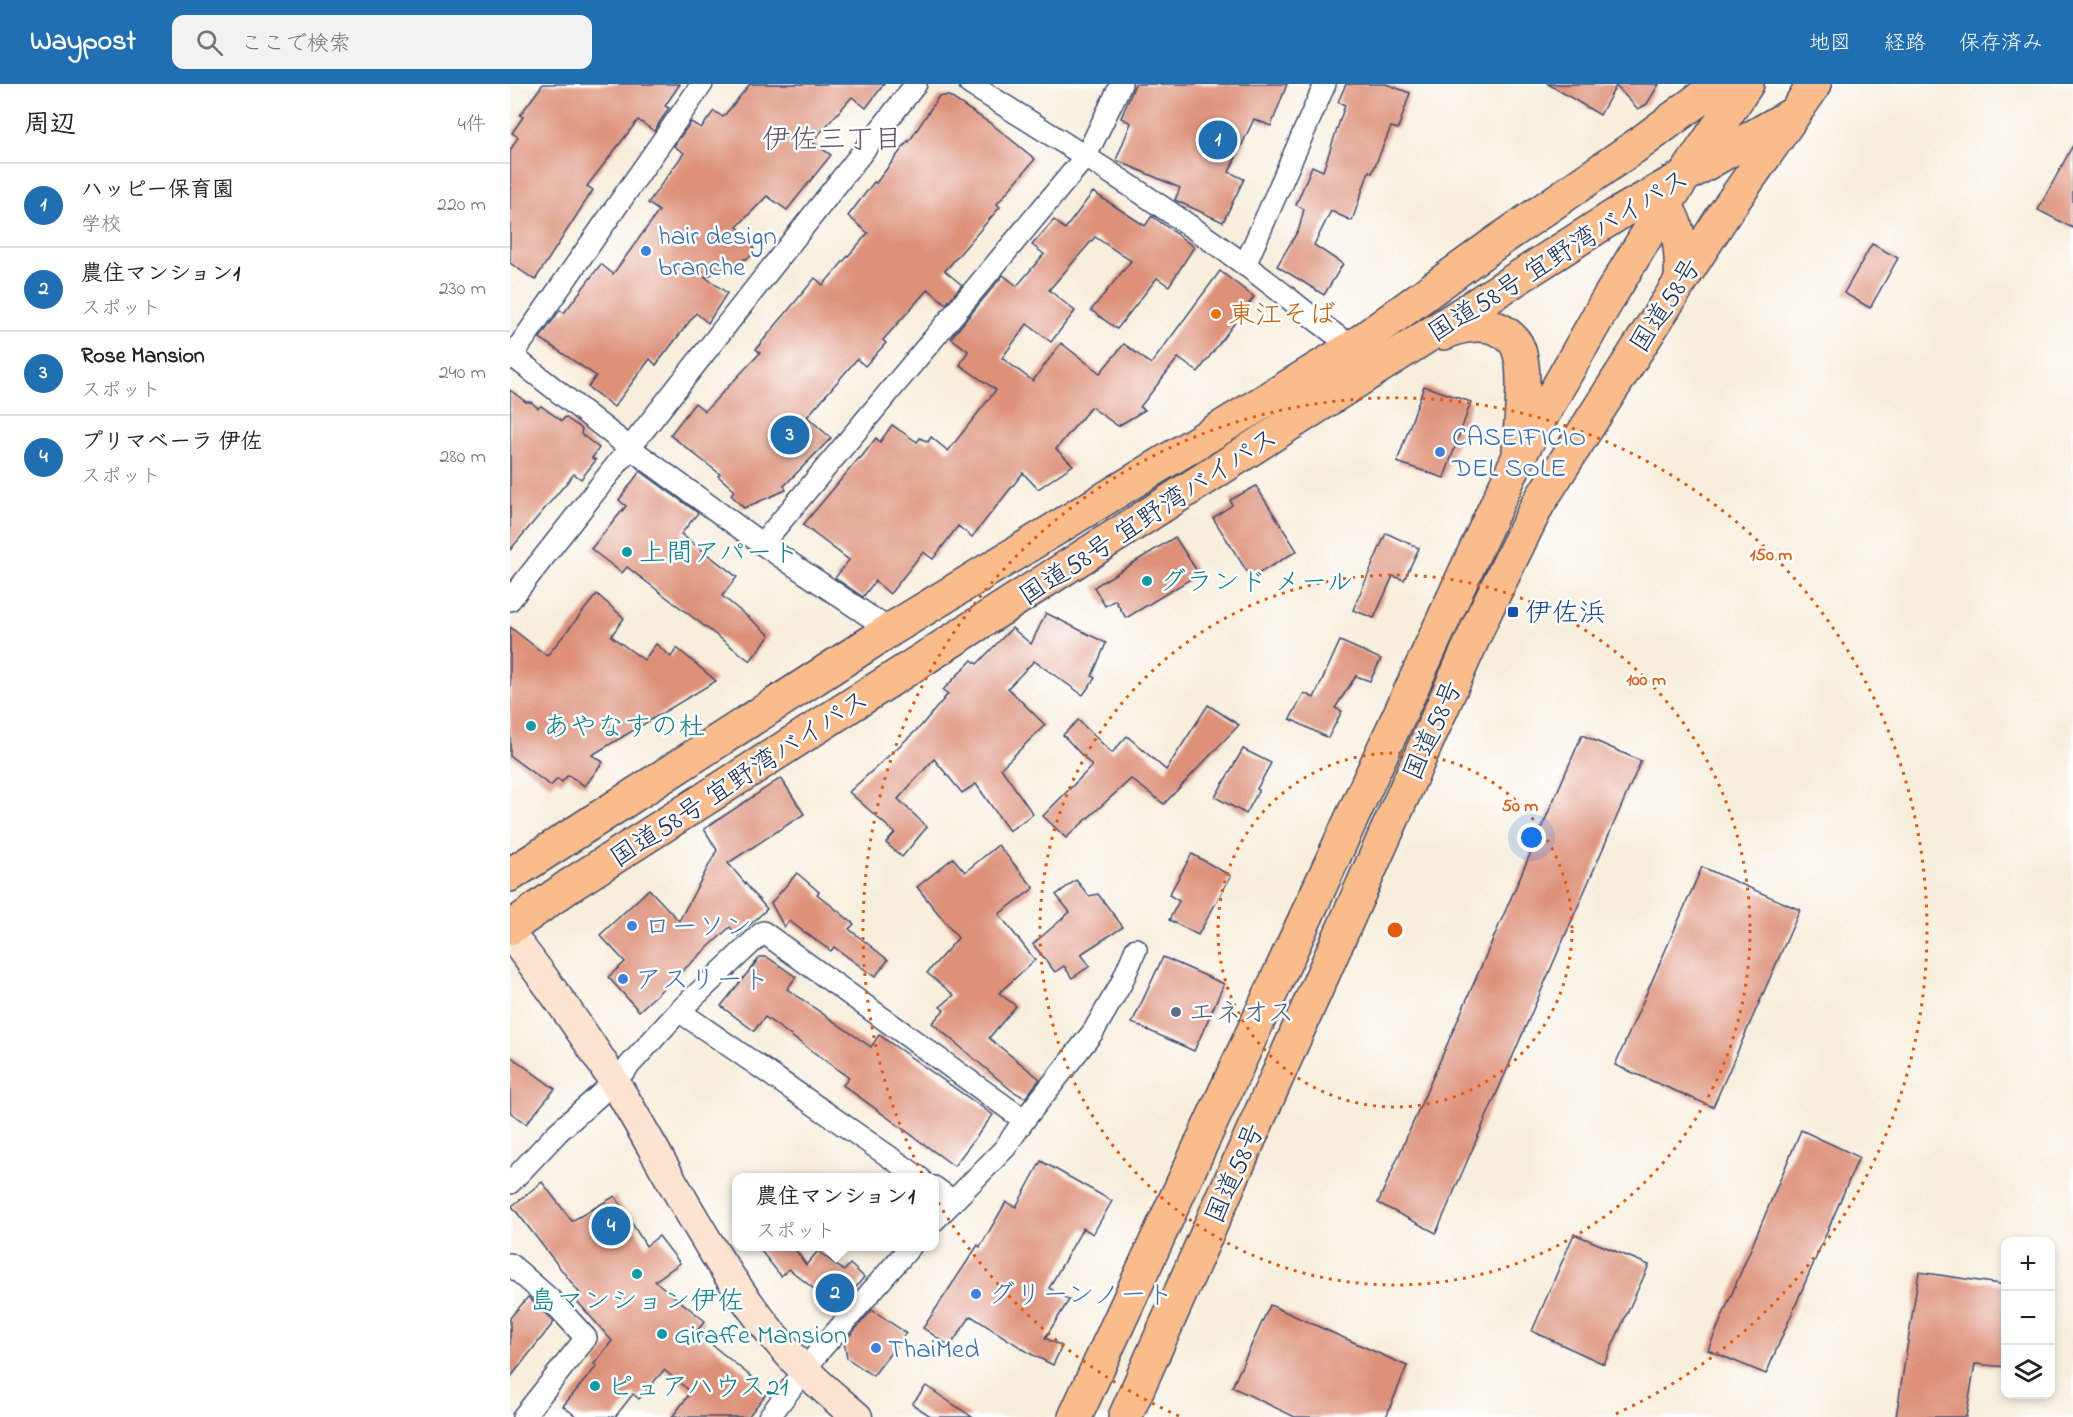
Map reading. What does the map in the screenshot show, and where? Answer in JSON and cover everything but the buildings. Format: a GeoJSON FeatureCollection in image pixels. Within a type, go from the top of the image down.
{"type":"FeatureCollection","features":[{"type":"Feature","properties":{"kind":"highway","name":"国道58号 宜野湾バイパス"},"geometry":{"type":"LineString","coordinates":[[510,875],[890,630],[1353,347],[1494,244],[1643,141],[1719,84]]}},
{"type":"Feature","properties":{"kind":"highway"},"geometry":{"type":"LineString","coordinates":[[1683,176],[1747,84]]}},
{"type":"Feature","properties":{"kind":"highway","name":"国道58号"},"geometry":{"type":"LineString","coordinates":[[1125,1417],[1484,614],[1538,504],[1681,280],[1815,84]]}},
{"type":"Feature","properties":{"kind":"highway","name":"国道58号 宜野湾バイパス"},"geometry":{"type":"LineString","coordinates":[[510,928],[569,886],[1394,357],[1656,201],[1683,176],[1793,114]]}},
{"type":"Feature","properties":{"kind":"highway"},"geometry":{"type":"LineString","coordinates":[[1494,244],[1571,214],[1608,196],[1631,191],[1656,201],[1675,225],[1682,254],[1681,280]]}},
{"type":"Feature","properties":{"kind":"highway","name":"国道58号"},"geometry":{"type":"LineString","coordinates":[[1075,1417],[1518,458],[1608,299],[1656,201]]}},
{"type":"Feature","properties":{"kind":"highway"},"geometry":{"type":"LineString","coordinates":[[1394,357],[1451,330],[1475,324],[1495,327],[1510,337],[1518,345],[1522,361],[1518,458]]}},
{"type":"Feature","properties":{"kind":"street"},"geometry":{"type":"LineString","coordinates":[[702,84],[511,356],[630,448],[762,544],[890,630]]}},
{"type":"Feature","properties":{"kind":"street"},"geometry":{"type":"LineString","coordinates":[[510,600],[916,84]]}},
{"type":"Feature","properties":{"kind":"street"},"geometry":{"type":"LineString","coordinates":[[970,84],[1086,156],[1245,265],[1327,330],[1353,347]]}},
{"type":"Feature","properties":{"kind":"street"},"geometry":{"type":"LineString","coordinates":[[762,544],[1086,156],[1121,84]]}},
{"type":"Feature","properties":{"kind":"street"},"geometry":{"type":"LineString","coordinates":[[1245,265],[1325,84]]}},
{"type":"Feature","properties":{"kind":"street"},"geometry":{"type":"LineString","coordinates":[[510,1182],[558,1132],[614,1082],[679,1011],[763,932],[1024,1120]]}},
{"type":"Feature","properties":{"kind":"street"},"geometry":{"type":"LineString","coordinates":[[510,934],[546,981],[614,1082],[695,1224],[766,1328],[805,1371],[857,1417]]}},
{"type":"Feature","properties":{"kind":"street"},"geometry":{"type":"LineString","coordinates":[[939,1215],[1005,1148],[1093,1032],[1121,984],[1136,949]]}},
{"type":"Feature","properties":{"kind":"street"},"geometry":{"type":"LineString","coordinates":[[679,1011],[913,1173]]}},
{"type":"Feature","properties":{"kind":"street"},"geometry":{"type":"LineString","coordinates":[[939,1191],[952,1200]]}},
{"type":"Feature","properties":{"kind":"street"},"geometry":{"type":"LineString","coordinates":[[769,1417],[821,1349],[907,1251]]}},
{"type":"Feature","properties":{"kind":"street"},"geometry":{"type":"LineString","coordinates":[[510,1264],[551,1300],[586,1338],[523,1417]]}},
{"type":"Feature","properties":{"kind":"place","name":"ハッピー保育園"},"geometry":{"type":"Point","coordinates":[1218,140]}},
{"type":"Feature","properties":{"kind":"place","name":"hair design branche"},"geometry":{"type":"Point","coordinates":[646,251]}},
{"type":"Feature","properties":{"kind":"place","name":"東江そば"},"geometry":{"type":"Point","coordinates":[1216,314]}},
{"type":"Feature","properties":{"kind":"place","name":"Rose Mansion"},"geometry":{"type":"Point","coordinates":[790,435]}},
{"type":"Feature","properties":{"kind":"place","name":"CASEIFICIO DEL SOLE"},"geometry":{"type":"Point","coordinates":[1440,452]}},
{"type":"Feature","properties":{"kind":"place","name":"上間アパート"},"geometry":{"type":"Point","coordinates":[627,552]}},
{"type":"Feature","properties":{"kind":"place","name":"グランド メール"},"geometry":{"type":"Point","coordinates":[1147,581]}},
{"type":"Feature","properties":{"kind":"place","name":"伊佐浜"},"geometry":{"type":"Point","coordinates":[1513,612]}},
{"type":"Feature","properties":{"kind":"place","name":"あやなすの杜"},"geometry":{"type":"Point","coordinates":[531,726]}},
{"type":"Feature","properties":{"kind":"place","name":"ローソン"},"geometry":{"type":"Point","coordinates":[632,926]}},
{"type":"Feature","properties":{"kind":"place","name":"アスリート"},"geometry":{"type":"Point","coordinates":[623,979]}},
{"type":"Feature","properties":{"kind":"place","name":"エネオス"},"geometry":{"type":"Point","coordinates":[1176,1012]}},
{"type":"Feature","properties":{"kind":"place","name":"プリマベーラ 伊佐"},"geometry":{"type":"Point","coordinates":[611,1226]}},
{"type":"Feature","properties":{"kind":"place","name":"島マンション伊佐"},"geometry":{"type":"Point","coordinates":[637,1274]}},
{"type":"Feature","properties":{"kind":"place","name":"農住マンション1"},"geometry":{"type":"Point","coordinates":[835,1293]}},
{"type":"Feature","properties":{"kind":"place","name":"グリーンノート"},"geometry":{"type":"Point","coordinates":[976,1294]}},
{"type":"Feature","properties":{"kind":"place","name":"Giraffe Mansion"},"geometry":{"type":"Point","coordinates":[662,1334]}},
{"type":"Feature","properties":{"kind":"place","name":"ThaiMed"},"geometry":{"type":"Point","coordinates":[876,1348]}},
{"type":"Feature","properties":{"kind":"place","name":"ピュアハウス21"},"geometry":{"type":"Point","coordinates":[595,1386]}},
{"type":"Feature","properties":{"kind":"district","name":"伊佐三丁目"},"geometry":{"type":"Point","coordinates":[832,138]}}]}
